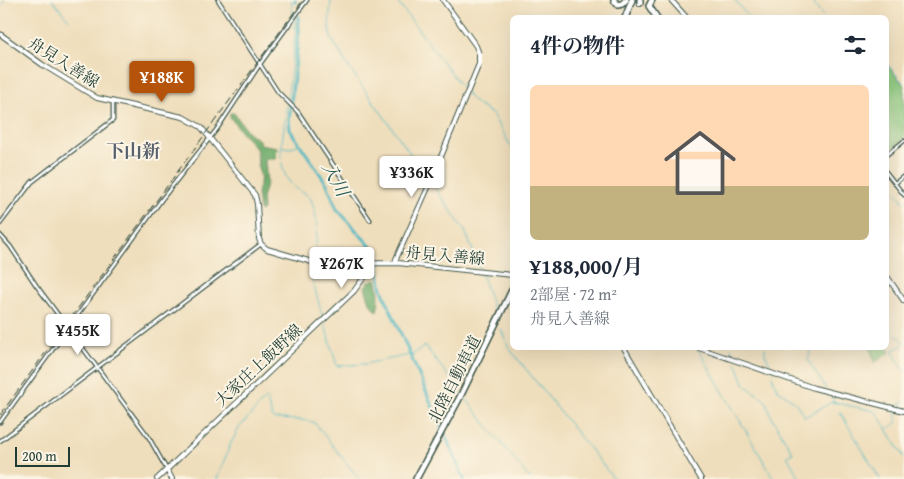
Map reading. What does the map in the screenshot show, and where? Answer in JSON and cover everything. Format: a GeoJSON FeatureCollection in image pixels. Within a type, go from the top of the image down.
{"type":"FeatureCollection","features":[{"type":"Feature","properties":{"kind":"highway"},"geometry":{"type":"LineString","coordinates":[[614,5],[622,4],[626,0]]}},
{"type":"Feature","properties":{"kind":"highway"},"geometry":{"type":"LineString","coordinates":[[651,0],[648,6],[652,15]]}},
{"type":"Feature","properties":{"kind":"highway"},"geometry":{"type":"LineString","coordinates":[[651,0],[650,6],[655,15]]}},
{"type":"Feature","properties":{"kind":"highway"},"geometry":{"type":"LineString","coordinates":[[629,15],[637,1]]}},
{"type":"Feature","properties":{"kind":"highway","name":"北陸自動車道"},"geometry":{"type":"LineString","coordinates":[[446,428],[510,294]]}},
{"type":"Feature","properties":{"kind":"highway","name":"北陸自動車道"},"geometry":{"type":"LineString","coordinates":[[418,479],[510,301]]}},
{"type":"Feature","properties":{"kind":"main road"},"geometry":{"type":"LineString","coordinates":[[395,263],[478,68],[479,54],[474,44],[443,0]]}},
{"type":"Feature","properties":{"kind":"main road"},"geometry":{"type":"LineString","coordinates":[[671,0],[684,15]]}},
{"type":"Feature","properties":{"kind":"main road","name":"舟見入善線"},"geometry":{"type":"LineString","coordinates":[[0,34],[43,65],[69,79],[90,95],[183,117],[199,125],[211,137],[255,195],[258,233],[261,244],[266,249],[314,263],[395,263],[510,274]]}},
{"type":"Feature","properties":{"kind":"main road","name":"大家庄上飯野線"},"geometry":{"type":"LineString","coordinates":[[157,479],[356,288],[365,276],[368,264]]}},
{"type":"Feature","properties":{"kind":"main road"},"geometry":{"type":"LineString","coordinates":[[889,279],[904,301]]}},
{"type":"Feature","properties":{"kind":"main road"},"geometry":{"type":"LineString","coordinates":[[625,350],[701,479]]}},
{"type":"Feature","properties":{"kind":"main road"},"geometry":{"type":"LineString","coordinates":[[705,350],[814,388],[904,412]]}},
{"type":"Feature","properties":{"kind":"main road"},"geometry":{"type":"LineString","coordinates":[[167,470],[172,479]]}},
{"type":"Feature","properties":{"kind":"street"},"geometry":{"type":"LineString","coordinates":[[218,0],[278,92],[298,112],[370,220]]}},
{"type":"Feature","properties":{"kind":"street"},"geometry":{"type":"LineString","coordinates":[[0,422],[162,199],[211,137],[260,64],[307,0]]}},
{"type":"Feature","properties":{"kind":"street"},"geometry":{"type":"LineString","coordinates":[[0,224],[32,182],[112,120],[113,101]]}},
{"type":"Feature","properties":{"kind":"street"},"geometry":{"type":"LineString","coordinates":[[889,153],[904,141]]}},
{"type":"Feature","properties":{"kind":"street"},"geometry":{"type":"LineString","coordinates":[[889,176],[904,194]]}},
{"type":"Feature","properties":{"kind":"street"},"geometry":{"type":"LineString","coordinates":[[895,183],[904,176]]}},
{"type":"Feature","properties":{"kind":"street"},"geometry":{"type":"LineString","coordinates":[[0,235],[10,246],[31,278],[152,441],[167,470]]}},
{"type":"Feature","properties":{"kind":"street"},"geometry":{"type":"LineString","coordinates":[[0,441],[261,244]]}},
{"type":"Feature","properties":{"kind":"green space"},"geometry":{"type":"Polygon","coordinates":[[[889,68],[904,85],[904,139],[889,152],[889,68]]]}},
{"type":"Feature","properties":{"kind":"green space"},"geometry":{"type":"Polygon","coordinates":[[[230,113],[234,113],[248,132],[260,141],[260,144],[277,147],[276,159],[265,159],[267,183],[262,197],[262,211],[259,210],[257,193],[261,178],[257,150],[230,117],[230,113]]]}},
{"type":"Feature","properties":{"kind":"green space"},"geometry":{"type":"Polygon","coordinates":[[[376,279],[379,295],[377,311],[371,305],[365,287],[368,282],[376,279]]]}},
{"type":"Feature","properties":{"kind":"green space"},"geometry":{"type":"Polygon","coordinates":[[[871,350],[888,350],[890,352],[875,362],[871,350]]]}},
{"type":"Feature","properties":{"kind":"waterway"},"geometry":{"type":"LineString","coordinates":[[0,7],[5,0]]}},
{"type":"Feature","properties":{"kind":"waterway"},"geometry":{"type":"LineString","coordinates":[[52,0],[69,20]]}},
{"type":"Feature","properties":{"kind":"waterway"},"geometry":{"type":"LineString","coordinates":[[291,0],[296,32],[281,157],[286,177],[297,189],[310,198],[313,205],[317,229],[313,260]]}},
{"type":"Feature","properties":{"kind":"waterway"},"geometry":{"type":"LineString","coordinates":[[331,0],[329,27],[331,38],[350,69],[430,181]]}},
{"type":"Feature","properties":{"kind":"waterway"},"geometry":{"type":"LineString","coordinates":[[396,0],[469,97],[492,114],[510,145]]}},
{"type":"Feature","properties":{"kind":"waterway"},"geometry":{"type":"LineString","coordinates":[[735,0],[747,15]]}},
{"type":"Feature","properties":{"kind":"waterway"},"geometry":{"type":"LineString","coordinates":[[811,0],[822,15]]}},
{"type":"Feature","properties":{"kind":"waterway","name":"入川"},"geometry":{"type":"LineString","coordinates":[[298,16],[299,30],[289,120],[290,130],[327,184],[337,209],[376,255],[382,290],[464,479]]}},
{"type":"Feature","properties":{"kind":"waterway"},"geometry":{"type":"LineString","coordinates":[[889,66],[904,84]]}},
{"type":"Feature","properties":{"kind":"waterway"},"geometry":{"type":"LineString","coordinates":[[283,147],[291,148],[299,144]]}},
{"type":"Feature","properties":{"kind":"waterway"},"geometry":{"type":"LineString","coordinates":[[432,184],[465,231],[480,269]]}},
{"type":"Feature","properties":{"kind":"waterway"},"geometry":{"type":"LineString","coordinates":[[889,184],[904,202]]}},
{"type":"Feature","properties":{"kind":"waterway"},"geometry":{"type":"LineString","coordinates":[[312,264],[312,279],[323,318]]}},
{"type":"Feature","properties":{"kind":"waterway"},"geometry":{"type":"LineString","coordinates":[[481,273],[496,316]]}},
{"type":"Feature","properties":{"kind":"waterway"},"geometry":{"type":"LineString","coordinates":[[324,322],[337,366],[364,364],[410,355]]}},
{"type":"Feature","properties":{"kind":"waterway"},"geometry":{"type":"LineString","coordinates":[[889,328],[904,342]]}},
{"type":"Feature","properties":{"kind":"waterway"},"geometry":{"type":"LineString","coordinates":[[501,329],[510,349]]}},
{"type":"Feature","properties":{"kind":"waterway"},"geometry":{"type":"LineString","coordinates":[[904,344],[892,351],[904,370]]}},
{"type":"Feature","properties":{"kind":"waterway"},"geometry":{"type":"LineString","coordinates":[[411,356],[425,346],[460,391]]}},
{"type":"Feature","properties":{"kind":"waterway"},"geometry":{"type":"LineString","coordinates":[[511,350],[614,479]]}},
{"type":"Feature","properties":{"kind":"waterway"},"geometry":{"type":"LineString","coordinates":[[699,350],[774,479]]}},
{"type":"Feature","properties":{"kind":"waterway"},"geometry":{"type":"LineString","coordinates":[[732,350],[735,358]]}},
{"type":"Feature","properties":{"kind":"waterway"},"geometry":{"type":"LineString","coordinates":[[765,350],[765,354],[774,372]]}},
{"type":"Feature","properties":{"kind":"waterway"},"geometry":{"type":"LineString","coordinates":[[809,350],[808,360],[826,389]]}},
{"type":"Feature","properties":{"kind":"waterway"},"geometry":{"type":"LineString","coordinates":[[736,362],[745,385],[766,401],[771,416],[793,453],[787,456],[800,479]]}},
{"type":"Feature","properties":{"kind":"waterway"},"geometry":{"type":"LineString","coordinates":[[772,376],[777,389],[795,402],[805,417],[832,402],[875,411],[887,429]]}},
{"type":"Feature","properties":{"kind":"waterway"},"geometry":{"type":"LineString","coordinates":[[462,394],[530,479]]}},
{"type":"Feature","properties":{"kind":"waterway"},"geometry":{"type":"LineString","coordinates":[[832,395],[834,403]]}},
{"type":"Feature","properties":{"kind":"waterway"},"geometry":{"type":"LineString","coordinates":[[217,479],[230,445],[239,428],[266,398],[273,419],[314,422],[359,479]]}},
{"type":"Feature","properties":{"kind":"waterway"},"geometry":{"type":"LineString","coordinates":[[897,407],[904,402]]}},
{"type":"Feature","properties":{"kind":"waterway"},"geometry":{"type":"LineString","coordinates":[[895,411],[897,423],[887,429],[904,457]]}},
{"type":"Feature","properties":{"kind":"waterway"},"geometry":{"type":"LineString","coordinates":[[840,412],[880,479]]}},
{"type":"Feature","properties":{"kind":"railway"},"geometry":{"type":"LineString","coordinates":[[0,415],[303,0]]}},
{"type":"Feature","properties":{"kind":"district","name":"下山新"},"geometry":{"type":"Point","coordinates":[133,150]}}]}
